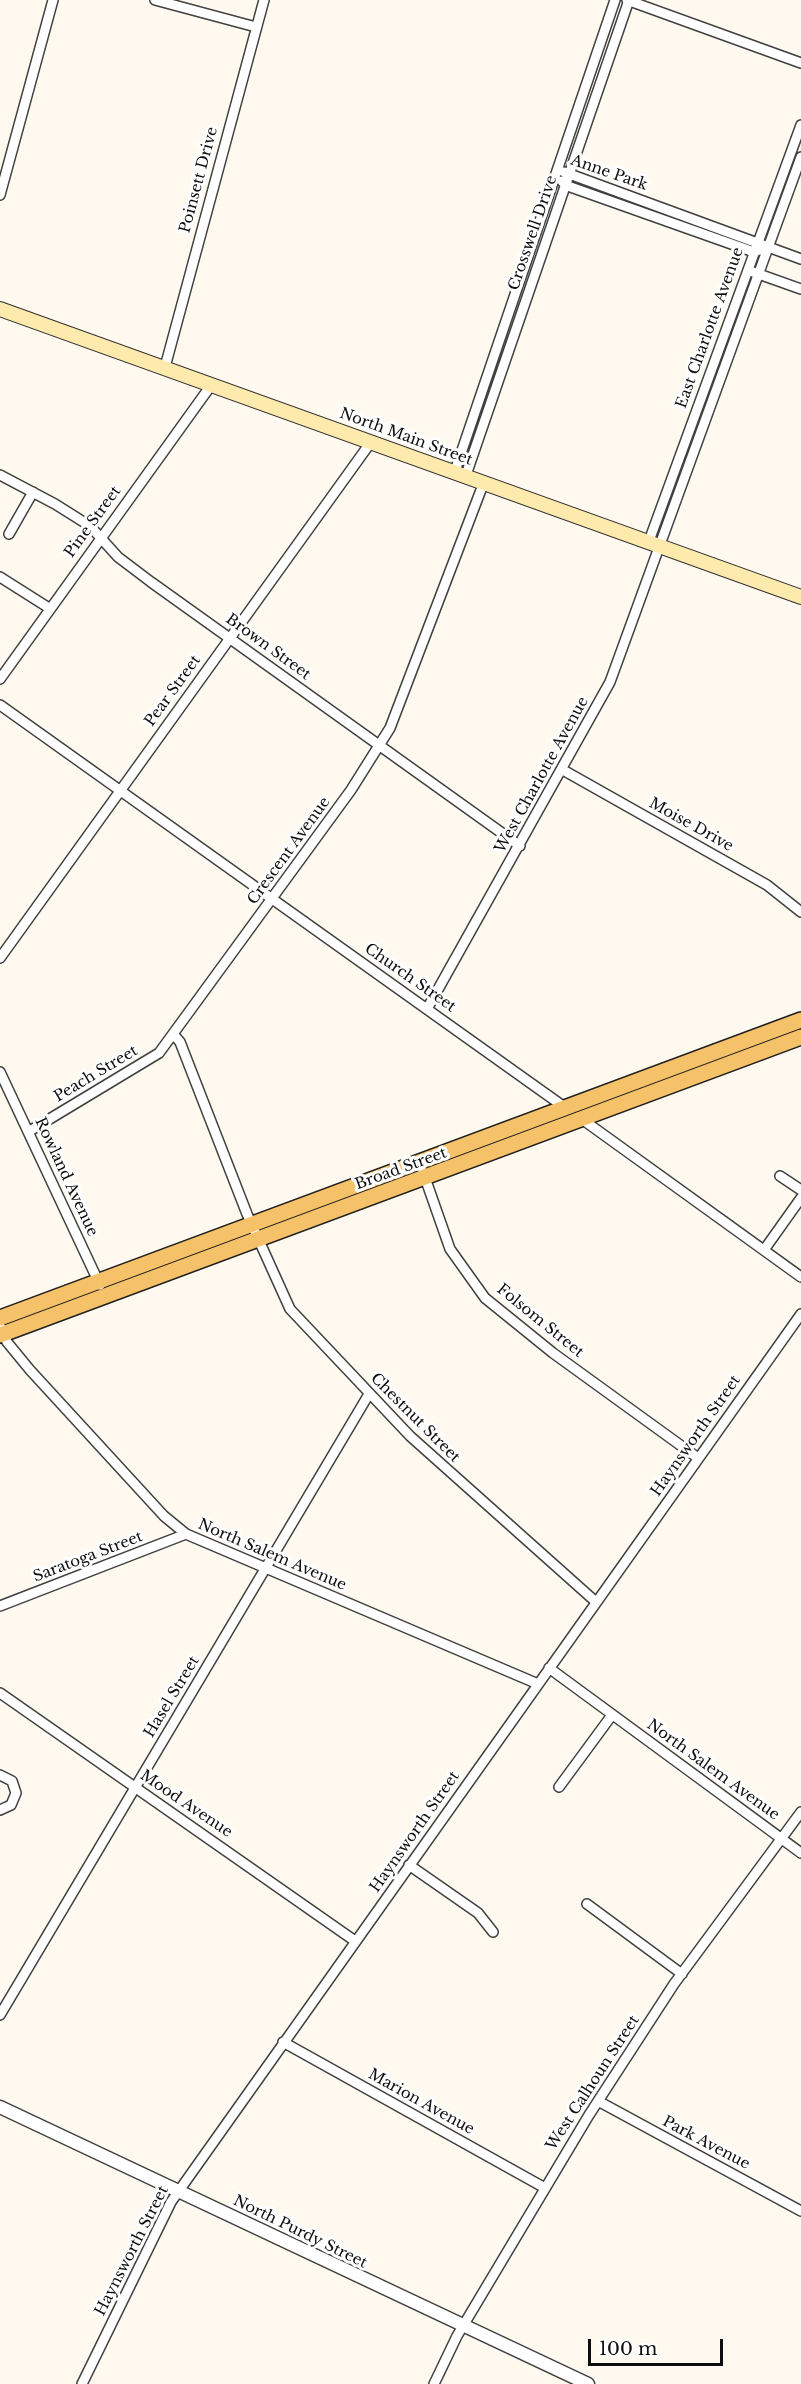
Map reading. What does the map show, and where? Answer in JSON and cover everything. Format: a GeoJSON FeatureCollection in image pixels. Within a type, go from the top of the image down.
{"type":"FeatureCollection","features":[{"type":"Feature","properties":{"kind":"main road","name":"North Main Street"},"geometry":{"type":"LineString","coordinates":[[0,309],[801,597]]}},
{"type":"Feature","properties":{"kind":"main road","name":"Broad Street"},"geometry":{"type":"LineString","coordinates":[[422,1170],[566,1108],[801,1020]]}},
{"type":"Feature","properties":{"kind":"main road","name":"Broad Street"},"geometry":{"type":"LineString","coordinates":[[1,1328],[102,1288],[422,1170],[581,1119],[801,1037]]}},
{"type":"Feature","properties":{"kind":"street"},"geometry":{"type":"LineString","coordinates":[[0,195],[53,0]]}},
{"type":"Feature","properties":{"kind":"street"},"geometry":{"type":"LineString","coordinates":[[155,0],[256,27]]}},
{"type":"Feature","properties":{"kind":"street","name":"Poinsett Drive"},"geometry":{"type":"LineString","coordinates":[[165,367],[264,0]]}},
{"type":"Feature","properties":{"kind":"street","name":"Crosswell Drive"},"geometry":{"type":"LineString","coordinates":[[461,473],[556,172],[615,0]]}},
{"type":"Feature","properties":{"kind":"street"},"geometry":{"type":"LineString","coordinates":[[628,0],[801,63]]}},
{"type":"Feature","properties":{"kind":"street","name":"Crosswell Drive"},"geometry":{"type":"LineString","coordinates":[[461,473],[565,185],[628,0]]}},
{"type":"Feature","properties":{"kind":"street","name":"East Charlotte Avenue"},"geometry":{"type":"LineString","coordinates":[[655,543],[747,269],[801,125]]}},
{"type":"Feature","properties":{"kind":"street","name":"East Charlotte Avenue"},"geometry":{"type":"LineString","coordinates":[[655,543],[801,157]]}},
{"type":"Feature","properties":{"kind":"street","name":"Anne Park"},"geometry":{"type":"LineString","coordinates":[[556,172],[569,173],[801,259]]}},
{"type":"Feature","properties":{"kind":"street","name":"Anne Park"},"geometry":{"type":"LineString","coordinates":[[556,172],[565,185],[754,252]]}},
{"type":"Feature","properties":{"kind":"street"},"geometry":{"type":"LineString","coordinates":[[754,252],[767,247]]}},
{"type":"Feature","properties":{"kind":"street"},"geometry":{"type":"LineString","coordinates":[[747,269],[801,290]]}},
{"type":"Feature","properties":{"kind":"street","name":"Pine Street"},"geometry":{"type":"LineString","coordinates":[[0,679],[212,384]]}},
{"type":"Feature","properties":{"kind":"street","name":"Pear Street"},"geometry":{"type":"LineString","coordinates":[[0,958],[371,442]]}},
{"type":"Feature","properties":{"kind":"street","name":"Brown Street"},"geometry":{"type":"LineString","coordinates":[[0,475],[90,526],[118,557],[520,846]]}},
{"type":"Feature","properties":{"kind":"street","name":"Crescent Avenue"},"geometry":{"type":"LineString","coordinates":[[174,1035],[380,746],[400,702],[484,482]]}},
{"type":"Feature","properties":{"kind":"street"},"geometry":{"type":"LineString","coordinates":[[9,534],[33,492]]}},
{"type":"Feature","properties":{"kind":"street","name":"West Charlotte Avenue"},"geometry":{"type":"LineString","coordinates":[[427,1009],[563,770],[610,682],[655,543]]}},
{"type":"Feature","properties":{"kind":"street"},"geometry":{"type":"LineString","coordinates":[[0,577],[49,608]]}},
{"type":"Feature","properties":{"kind":"street","name":"Church Street"},"geometry":{"type":"LineString","coordinates":[[0,705],[801,1277]]}},
{"type":"Feature","properties":{"kind":"street","name":"Moise Drive"},"geometry":{"type":"LineString","coordinates":[[563,770],[767,885],[801,912]]}},
{"type":"Feature","properties":{"kind":"street"},"geometry":{"type":"LineString","coordinates":[[174,1035],[180,1042],[254,1232]]}},
{"type":"Feature","properties":{"kind":"street","name":"Peach Street"},"geometry":{"type":"LineString","coordinates":[[28,1132],[142,1065],[159,1053],[174,1035]]}},
{"type":"Feature","properties":{"kind":"street","name":"Rowland Avenue"},"geometry":{"type":"LineString","coordinates":[[0,1072],[102,1288]]}},
{"type":"Feature","properties":{"kind":"street","name":"Folsom Street"},"geometry":{"type":"LineString","coordinates":[[422,1170],[450,1250],[485,1298],[553,1353],[698,1458]]}},
{"type":"Feature","properties":{"kind":"street"},"geometry":{"type":"LineString","coordinates":[[780,1176],[801,1190]]}},
{"type":"Feature","properties":{"kind":"street"},"geometry":{"type":"LineString","coordinates":[[764,1250],[797,1210],[801,1198]]}},
{"type":"Feature","properties":{"kind":"street","name":"Chestnut Street"},"geometry":{"type":"LineString","coordinates":[[254,1232],[290,1309],[369,1394],[439,1464],[596,1602]]}},
{"type":"Feature","properties":{"kind":"street","name":"Haynsworth Street"},"geometry":{"type":"LineString","coordinates":[[82,2384],[139,2262],[179,2191],[801,1314]]}},
{"type":"Feature","properties":{"kind":"street","name":"North Salem Avenue"},"geometry":{"type":"LineString","coordinates":[[1,1328],[7,1342],[30,1370],[164,1516],[186,1534],[538,1684]]}},
{"type":"Feature","properties":{"kind":"street","name":"Hasel Street"},"geometry":{"type":"LineString","coordinates":[[0,2015],[369,1394]]}},
{"type":"Feature","properties":{"kind":"street","name":"Saratoga Street"},"geometry":{"type":"LineString","coordinates":[[0,1606],[186,1534]]}},
{"type":"Feature","properties":{"kind":"street","name":"North Salem Avenue"},"geometry":{"type":"LineString","coordinates":[[549,1668],[801,1853]]}},
{"type":"Feature","properties":{"kind":"street","name":"Mood Avenue"},"geometry":{"type":"LineString","coordinates":[[0,1693],[355,1941]]}},
{"type":"Feature","properties":{"kind":"street"},"geometry":{"type":"LineString","coordinates":[[559,1787],[612,1715]]}},
{"type":"Feature","properties":{"kind":"street"},"geometry":{"type":"LineString","coordinates":[[0,1776],[12,1782],[16,1793],[11,1805],[0,1810]]}},
{"type":"Feature","properties":{"kind":"street","name":"West Calhoun Street"},"geometry":{"type":"LineString","coordinates":[[434,2384],[463,2326],[598,2101],[682,1974],[801,1812]]}},
{"type":"Feature","properties":{"kind":"street"},"geometry":{"type":"LineString","coordinates":[[409,1865],[478,1913],[493,1932]]}},
{"type":"Feature","properties":{"kind":"street"},"geometry":{"type":"LineString","coordinates":[[587,1904],[682,1974]]}},
{"type":"Feature","properties":{"kind":"street","name":"Marion Avenue"},"geometry":{"type":"LineString","coordinates":[[283,2042],[545,2188]]}},
{"type":"Feature","properties":{"kind":"street","name":"Park Avenue"},"geometry":{"type":"LineString","coordinates":[[598,2101],[801,2211]]}},
{"type":"Feature","properties":{"kind":"street","name":"North Purdy Street"},"geometry":{"type":"LineString","coordinates":[[0,2107],[588,2384]]}}]}
